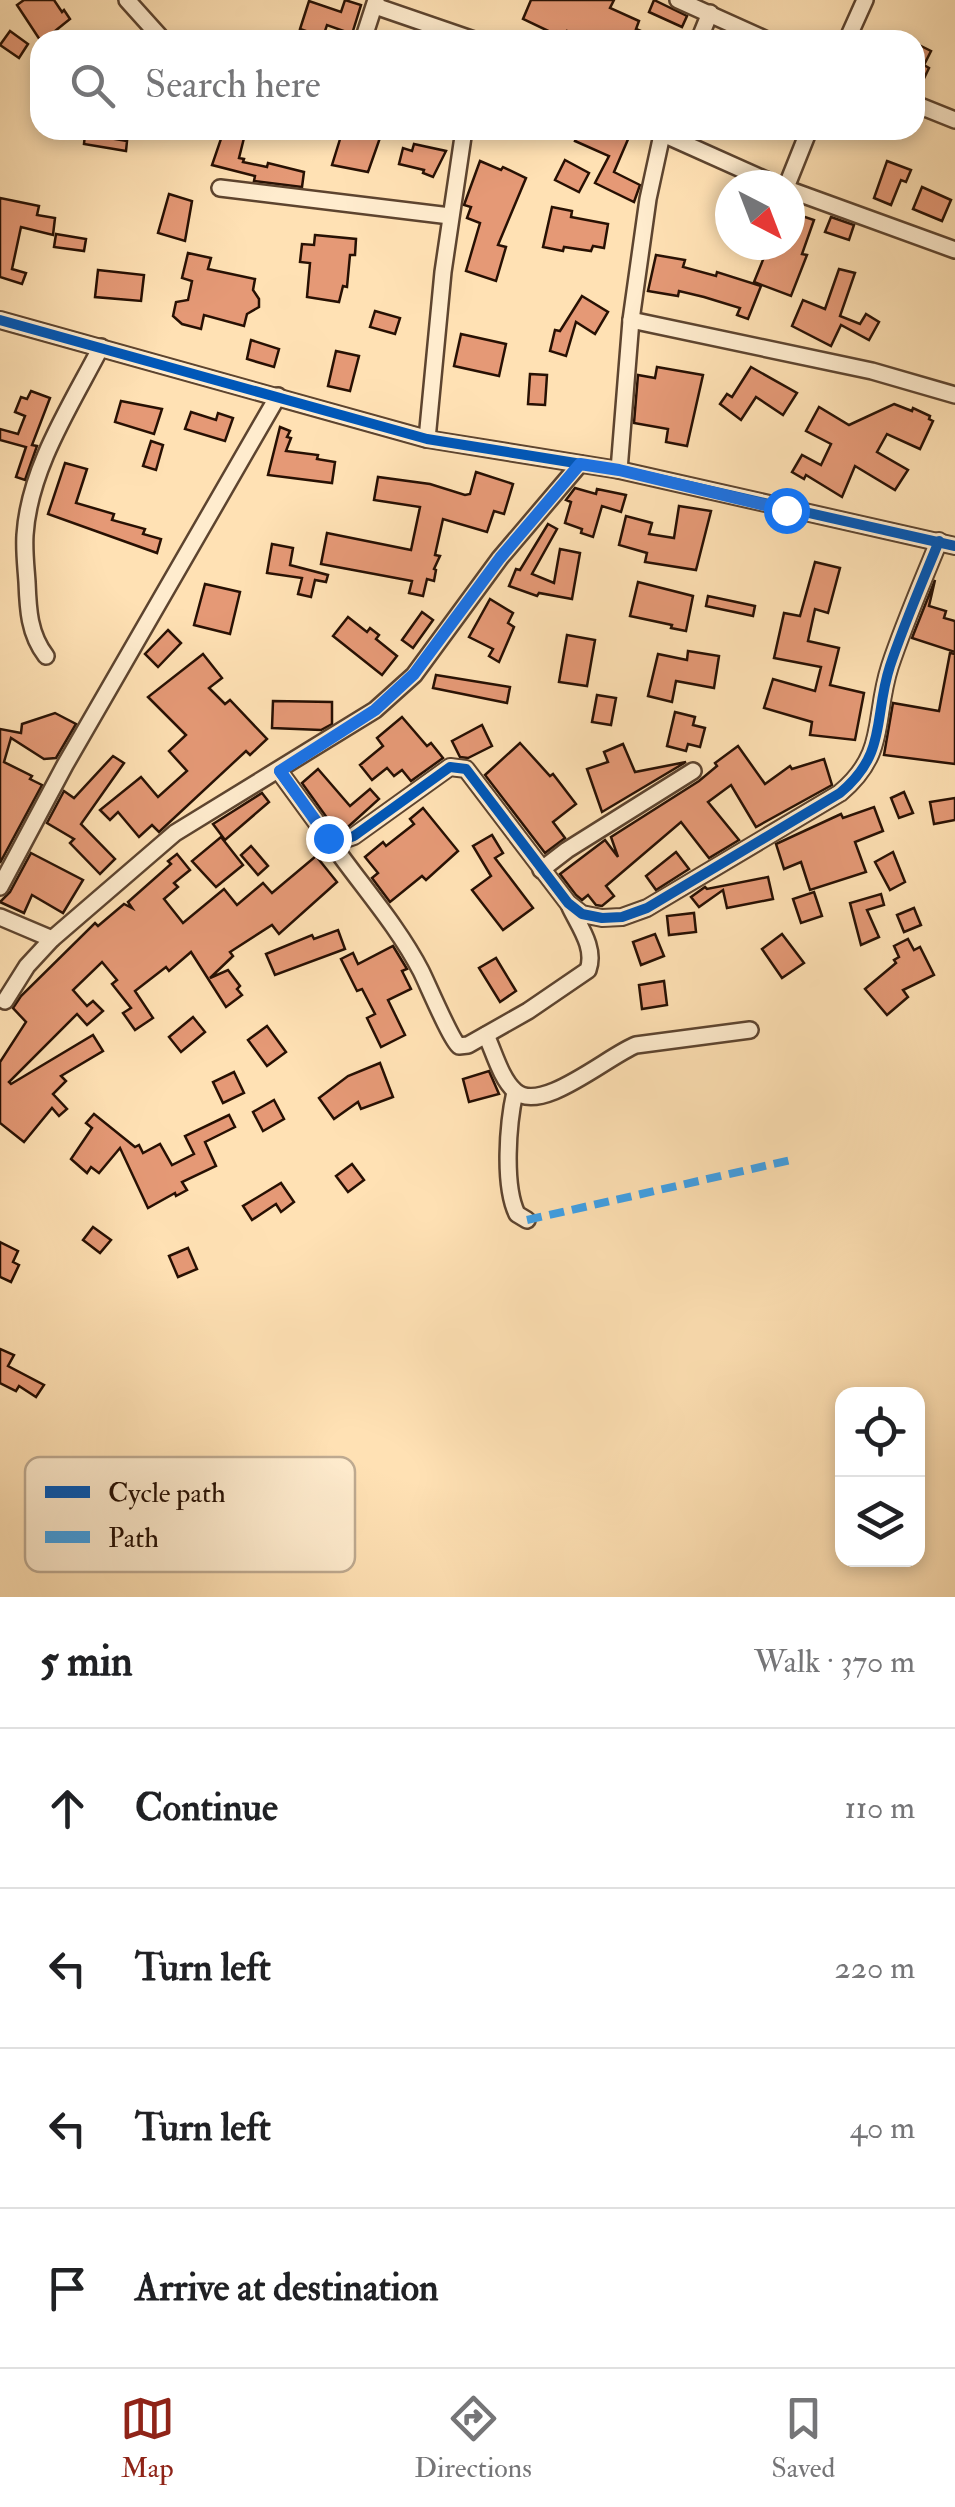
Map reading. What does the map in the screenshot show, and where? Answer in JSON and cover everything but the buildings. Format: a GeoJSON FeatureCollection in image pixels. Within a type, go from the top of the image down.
{"type":"FeatureCollection","features":[{"type":"Feature","properties":{"kind":"street"},"geometry":{"type":"LineString","coordinates":[[128,0],[154,30]]}},
{"type":"Feature","properties":{"kind":"street"},"geometry":{"type":"LineString","coordinates":[[678,0],[746,30]]}},
{"type":"Feature","properties":{"kind":"street"},"geometry":{"type":"LineString","coordinates":[[852,30],[866,0]]}},
{"type":"Feature","properties":{"kind":"street"},"geometry":{"type":"LineString","coordinates":[[367,30],[376,3],[448,30]]}},
{"type":"Feature","properties":{"kind":"street"},"geometry":{"type":"LineString","coordinates":[[704,30],[710,13]]}},
{"type":"Feature","properties":{"kind":"street"},"geometry":{"type":"LineString","coordinates":[[925,108],[955,120]]}},
{"type":"Feature","properties":{"kind":"street"},"geometry":{"type":"LineString","coordinates":[[427,439],[450,216],[462,140]]}},
{"type":"Feature","properties":{"kind":"street"},"geometry":{"type":"LineString","coordinates":[[619,470],[632,320],[658,140]]}},
{"type":"Feature","properties":{"kind":"street"},"geometry":{"type":"LineString","coordinates":[[677,140],[744,170]]}},
{"type":"Feature","properties":{"kind":"street"},"geometry":{"type":"LineString","coordinates":[[795,170],[806,140]]}},
{"type":"Feature","properties":{"kind":"street"},"geometry":{"type":"LineString","coordinates":[[220,188],[450,216]]}},
{"type":"Feature","properties":{"kind":"street"},"geometry":{"type":"LineString","coordinates":[[805,194],[955,250]]}},
{"type":"Feature","properties":{"kind":"street"},"geometry":{"type":"LineString","coordinates":[[0,320],[427,439],[619,470],[947,544],[888,669],[875,745],[856,780],[647,908],[622,917],[582,914],[541,870],[473,776],[458,766],[450,767],[344,842],[328,838]]}},
{"type":"Feature","properties":{"kind":"street"},"geometry":{"type":"LineString","coordinates":[[632,320],[872,372],[955,395]]}},
{"type":"Feature","properties":{"kind":"street"},"geometry":{"type":"LineString","coordinates":[[46,656],[33,634],[28,606],[28,516],[53,440],[101,347]]}},
{"type":"Feature","properties":{"kind":"street"},"geometry":{"type":"LineString","coordinates":[[0,887],[65,766],[278,396]]}},
{"type":"Feature","properties":{"kind":"street"},"geometry":{"type":"LineString","coordinates":[[6,1001],[26,966],[52,938],[175,833],[375,710],[414,674],[500,558],[580,464]]}},
{"type":"Feature","properties":{"kind":"street"},"geometry":{"type":"LineString","coordinates":[[280,771],[408,946],[447,1022],[453,1042],[459,1046],[468,1045],[528,1010],[588,970],[592,959],[588,944],[568,903]]}},
{"type":"Feature","properties":{"kind":"street"},"geometry":{"type":"LineString","coordinates":[[541,870],[693,771]]}},
{"type":"Feature","properties":{"kind":"street"},"geometry":{"type":"LineString","coordinates":[[0,917],[52,938]]}},
{"type":"Feature","properties":{"kind":"street"},"geometry":{"type":"LineString","coordinates":[[516,1092],[533,1098],[553,1092],[619,1051],[636,1045],[750,1030]]}},
{"type":"Feature","properties":{"kind":"street"},"geometry":{"type":"LineString","coordinates":[[486,1034],[516,1092],[509,1121],[508,1186],[517,1214],[526,1220]]}},
{"type":"Feature","properties":{"kind":"marked path"},"geometry":{"type":"LineString","coordinates":[[527,1220],[791,1160]]}},
{"type":"Feature","properties":{"kind":"cycle path"},"geometry":{"type":"LineString","coordinates":[[0,320],[427,439],[619,470],[955,546]]}},
{"type":"Feature","properties":{"kind":"cycle path"},"geometry":{"type":"LineString","coordinates":[[279,771],[328,838],[337,842],[354,836],[450,767],[466,769],[568,903],[582,914],[622,917],[647,908],[840,793],[855,778],[872,749],[890,666],[939,541]]}},
{"type":"Feature","properties":{"kind":"route"},"geometry":{"type":"LineString","coordinates":[[328,838],[280,771],[375,710],[414,674],[500,558],[580,464],[786,510]]}}]}
